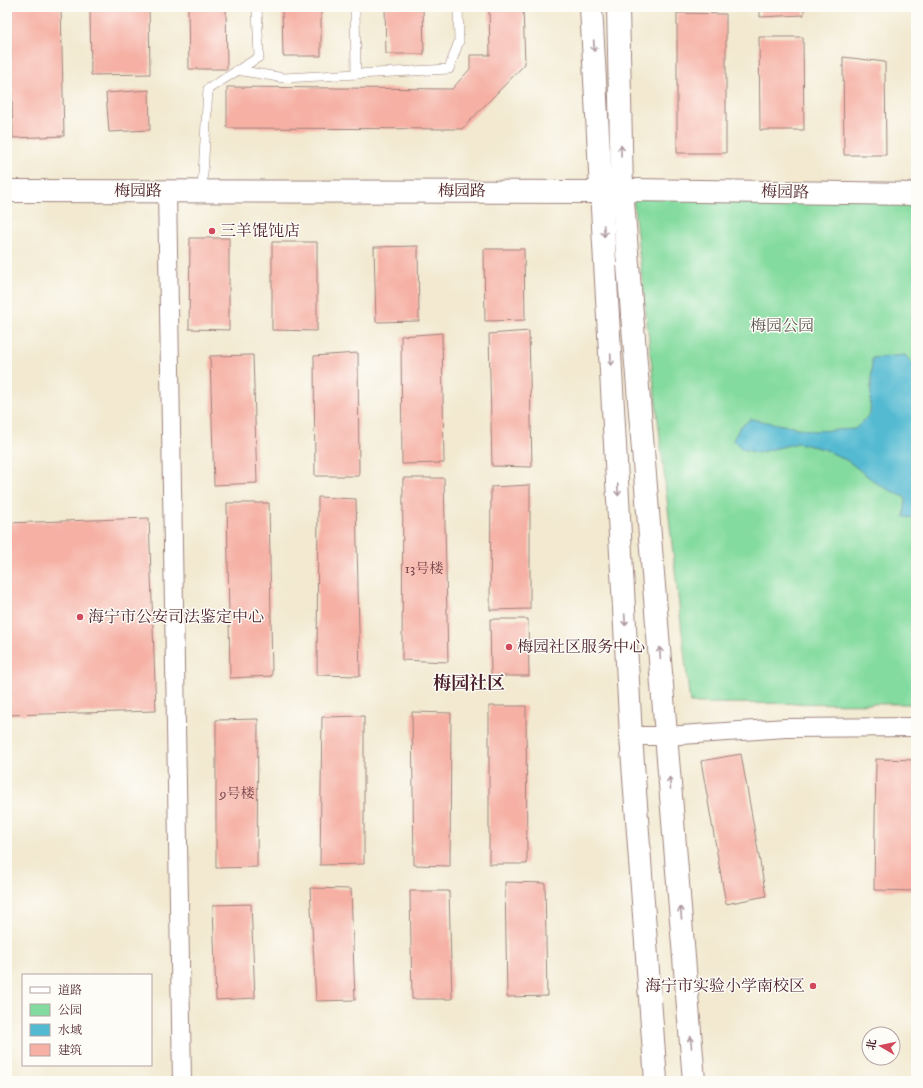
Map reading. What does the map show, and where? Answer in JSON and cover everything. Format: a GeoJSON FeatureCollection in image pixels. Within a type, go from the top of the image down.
{"type":"FeatureCollection","features":[{"type":"Feature","properties":{"kind":"main road"},"geometry":{"type":"LineString","coordinates":[[591,7],[612,191],[666,736],[694,1081]]}},
{"type":"Feature","properties":{"kind":"main road"},"geometry":{"type":"LineString","coordinates":[[618,7],[612,191],[631,736],[656,1081]]}},
{"type":"Feature","properties":{"kind":"main road","name":"梅园路"},"geometry":{"type":"LineString","coordinates":[[7,191],[612,191],[916,194]]}},
{"type":"Feature","properties":{"kind":"street"},"geometry":{"type":"LineString","coordinates":[[167,191],[182,1081]]}},
{"type":"Feature","properties":{"kind":"street"},"geometry":{"type":"LineString","coordinates":[[631,736],[666,736],[786,728],[916,727]]}},
{"type":"Feature","properties":{"kind":"lane"},"geometry":{"type":"LineString","coordinates":[[202,191],[208,89],[258,57],[257,7]]}},
{"type":"Feature","properties":{"kind":"lane"},"geometry":{"type":"LineString","coordinates":[[355,7],[356,74]]}},
{"type":"Feature","properties":{"kind":"lane"},"geometry":{"type":"LineString","coordinates":[[237,70],[284,78],[449,69],[459,41],[458,7]]}},
{"type":"Feature","properties":{"kind":"green space","name":"梅园公园"},"geometry":{"type":"Polygon","coordinates":[[[632,190],[916,194],[916,704],[690,703],[632,190]]]}},
{"type":"Feature","properties":{"kind":"water"},"geometry":{"type":"Polygon","coordinates":[[[905,355],[916,368],[916,518],[904,517],[906,498],[879,485],[848,461],[824,449],[798,443],[757,453],[742,449],[733,440],[740,427],[751,419],[814,431],[855,429],[870,414],[872,358],[905,355]]]}},
{"type":"Feature","properties":{"kind":"building"},"geometry":{"type":"Polygon","coordinates":[[[10,7],[61,7],[64,136],[13,138],[10,7]]]}},
{"type":"Feature","properties":{"kind":"building"},"geometry":{"type":"Polygon","coordinates":[[[90,7],[149,7],[150,74],[91,75],[90,7]]]}},
{"type":"Feature","properties":{"kind":"building"},"geometry":{"type":"Polygon","coordinates":[[[188,7],[226,7],[227,69],[189,69],[188,7]]]}},
{"type":"Feature","properties":{"kind":"building"},"geometry":{"type":"Polygon","coordinates":[[[282,7],[321,7],[321,56],[283,56],[282,7]]]}},
{"type":"Feature","properties":{"kind":"building"},"geometry":{"type":"Polygon","coordinates":[[[385,7],[423,7],[424,54],[386,54],[385,7]]]}},
{"type":"Feature","properties":{"kind":"building"},"geometry":{"type":"Polygon","coordinates":[[[489,7],[523,7],[525,64],[462,129],[227,128],[227,87],[452,89],[470,69],[470,55],[490,55],[489,7]]]}},
{"type":"Feature","properties":{"kind":"building"},"geometry":{"type":"Polygon","coordinates":[[[760,7],[804,7],[804,15],[760,17],[760,7]]]}},
{"type":"Feature","properties":{"kind":"building"},"geometry":{"type":"Polygon","coordinates":[[[677,13],[726,14],[726,153],[677,153],[677,13]]]}},
{"type":"Feature","properties":{"kind":"building"},"geometry":{"type":"Polygon","coordinates":[[[759,37],[803,37],[804,130],[760,130],[759,37]]]}},
{"type":"Feature","properties":{"kind":"building"},"geometry":{"type":"Polygon","coordinates":[[[843,57],[885,62],[886,155],[844,155],[843,57]]]}},
{"type":"Feature","properties":{"kind":"building"},"geometry":{"type":"Polygon","coordinates":[[[149,90],[150,130],[109,132],[106,93],[149,90]]]}},
{"type":"Feature","properties":{"kind":"building"},"geometry":{"type":"Polygon","coordinates":[[[190,238],[229,238],[229,330],[189,329],[190,238]]]}},
{"type":"Feature","properties":{"kind":"building"},"geometry":{"type":"Polygon","coordinates":[[[272,242],[317,242],[317,331],[272,330],[272,242]]]}},
{"type":"Feature","properties":{"kind":"building"},"geometry":{"type":"Polygon","coordinates":[[[418,246],[419,321],[376,322],[374,247],[418,246]]]}},
{"type":"Feature","properties":{"kind":"building"},"geometry":{"type":"Polygon","coordinates":[[[484,249],[524,249],[525,320],[485,321],[484,249]]]}},
{"type":"Feature","properties":{"kind":"building"},"geometry":{"type":"Polygon","coordinates":[[[529,331],[532,467],[492,466],[489,334],[529,331]]]}},
{"type":"Feature","properties":{"kind":"building"},"geometry":{"type":"Polygon","coordinates":[[[442,333],[444,463],[402,464],[401,336],[442,333]]]}},
{"type":"Feature","properties":{"kind":"building"},"geometry":{"type":"Polygon","coordinates":[[[358,353],[359,476],[315,476],[314,356],[358,353]]]}},
{"type":"Feature","properties":{"kind":"building"},"geometry":{"type":"Polygon","coordinates":[[[253,355],[257,483],[214,485],[210,356],[253,355]]]}},
{"type":"Feature","properties":{"kind":"building"},"geometry":{"type":"Polygon","coordinates":[[[403,478],[444,478],[448,662],[402,660],[403,478]]]}},
{"type":"Feature","properties":{"kind":"building"},"geometry":{"type":"Polygon","coordinates":[[[530,485],[530,609],[490,610],[491,487],[530,485]]]}},
{"type":"Feature","properties":{"kind":"building"},"geometry":{"type":"Polygon","coordinates":[[[318,497],[356,499],[360,676],[317,675],[318,497]]]}},
{"type":"Feature","properties":{"kind":"building"},"geometry":{"type":"Polygon","coordinates":[[[227,503],[269,503],[272,676],[230,678],[227,503]]]}},
{"type":"Feature","properties":{"kind":"building","name":"海宁市公安司法鉴定中心"},"geometry":{"type":"Polygon","coordinates":[[[149,518],[156,711],[7,715],[7,523],[149,518]]]}},
{"type":"Feature","properties":{"kind":"building","name":"梅园社区服务中心"},"geometry":{"type":"Polygon","coordinates":[[[490,619],[528,619],[529,676],[491,676],[490,619]]]}},
{"type":"Feature","properties":{"kind":"building"},"geometry":{"type":"Polygon","coordinates":[[[489,706],[526,706],[527,864],[489,864],[489,706]]]}},
{"type":"Feature","properties":{"kind":"building"},"geometry":{"type":"Polygon","coordinates":[[[412,712],[451,713],[450,866],[414,865],[412,712]]]}},
{"type":"Feature","properties":{"kind":"building"},"geometry":{"type":"Polygon","coordinates":[[[364,716],[364,864],[320,865],[322,717],[364,716]]]}},
{"type":"Feature","properties":{"kind":"building"},"geometry":{"type":"Polygon","coordinates":[[[258,719],[257,867],[216,868],[216,720],[258,719]]]}},
{"type":"Feature","properties":{"kind":"building"},"geometry":{"type":"Polygon","coordinates":[[[741,754],[766,896],[726,904],[701,761],[741,754]]]}},
{"type":"Feature","properties":{"kind":"building"},"geometry":{"type":"Polygon","coordinates":[[[876,759],[916,760],[916,891],[874,890],[876,759]]]}},
{"type":"Feature","properties":{"kind":"building"},"geometry":{"type":"Polygon","coordinates":[[[505,882],[545,883],[547,996],[507,997],[505,882]]]}},
{"type":"Feature","properties":{"kind":"building"},"geometry":{"type":"Polygon","coordinates":[[[310,888],[351,889],[355,1000],[316,1001],[310,888]]]}},
{"type":"Feature","properties":{"kind":"building"},"geometry":{"type":"Polygon","coordinates":[[[410,891],[449,891],[452,999],[412,999],[410,891]]]}},
{"type":"Feature","properties":{"kind":"building"},"geometry":{"type":"Polygon","coordinates":[[[251,904],[255,998],[216,1000],[213,905],[251,904]]]}},
{"type":"Feature","properties":{"kind":"place","name":"三羊馄饨店"},"geometry":{"type":"Point","coordinates":[212,231]}},
{"type":"Feature","properties":{"kind":"place","name":"海宁市公安司法鉴定中心"},"geometry":{"type":"Point","coordinates":[80,617]}},
{"type":"Feature","properties":{"kind":"place","name":"梅园社区服务中心"},"geometry":{"type":"Point","coordinates":[509,647]}},
{"type":"Feature","properties":{"kind":"place","name":"海宁市实验小学南校区"},"geometry":{"type":"Point","coordinates":[813,986]}},
{"type":"Feature","properties":{"kind":"district","name":"梅园社区"},"geometry":{"type":"Point","coordinates":[469,684]}}]}
